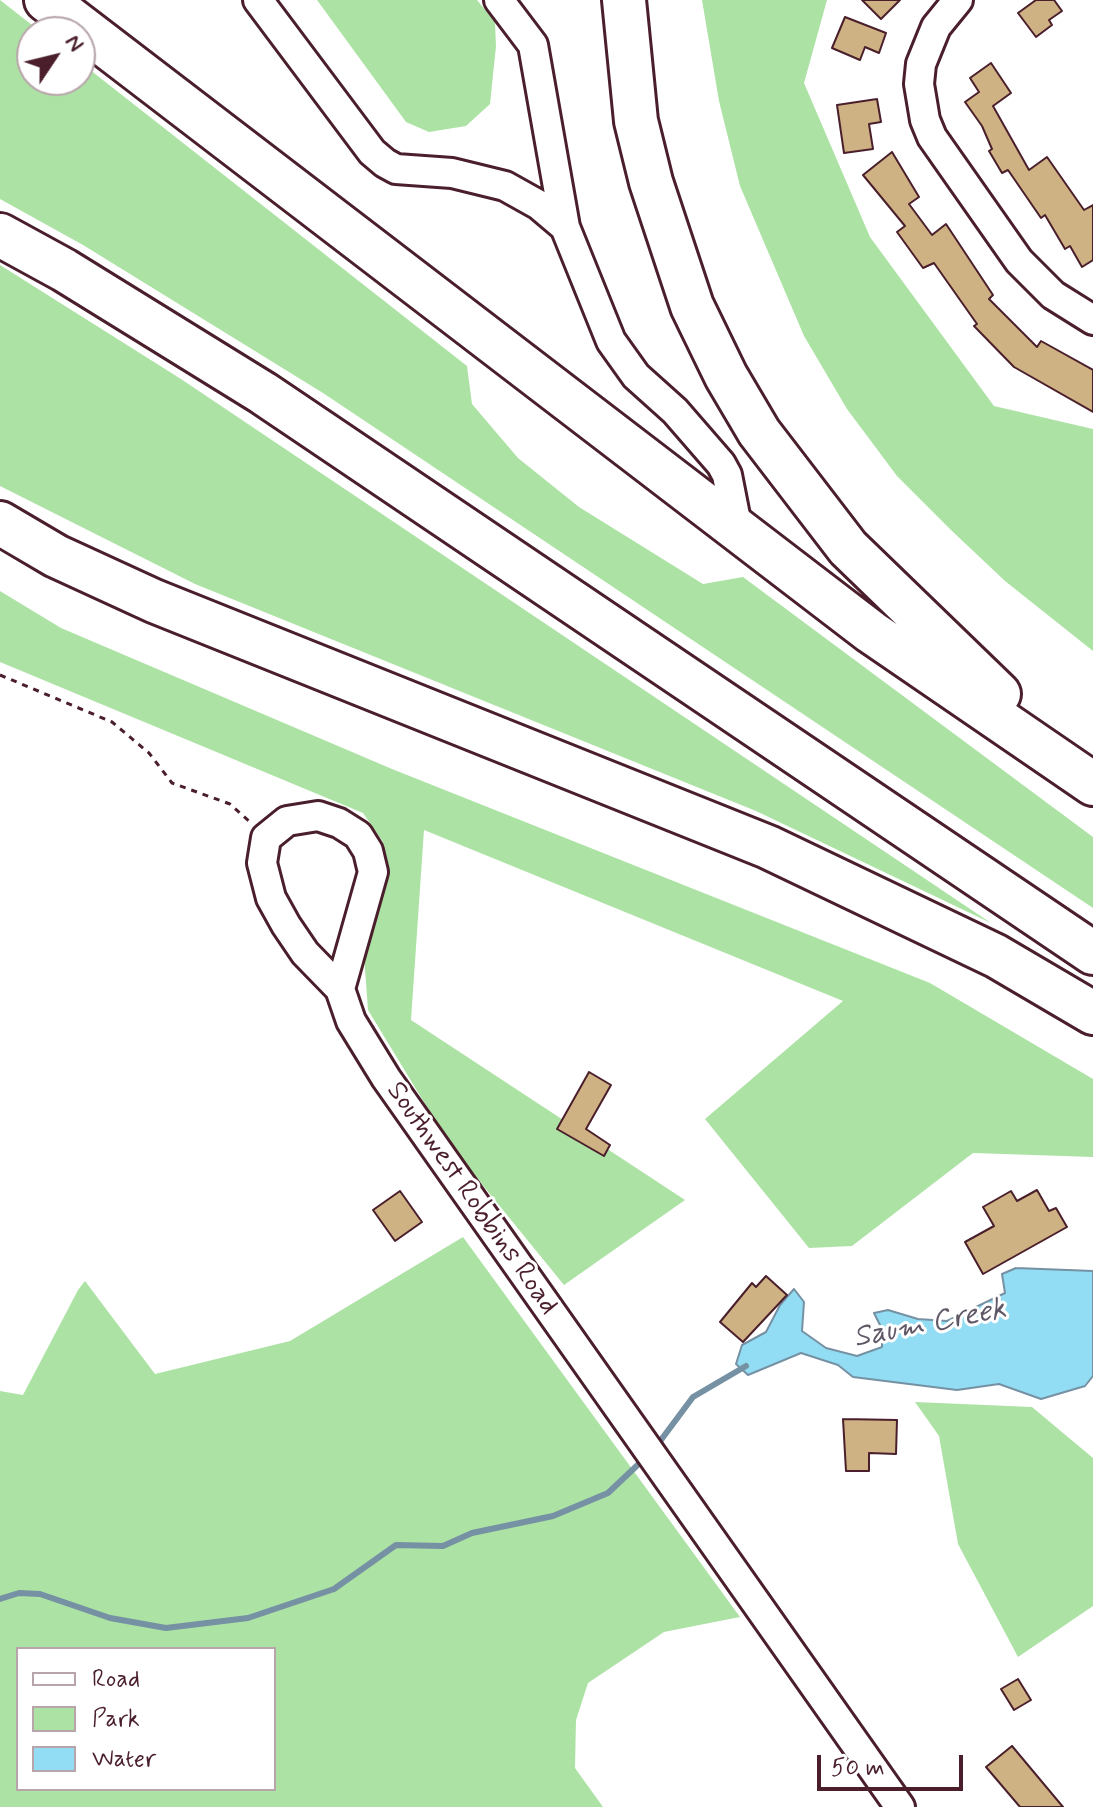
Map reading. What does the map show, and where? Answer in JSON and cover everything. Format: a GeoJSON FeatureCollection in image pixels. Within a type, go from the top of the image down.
{"type":"FeatureCollection","features":[{"type":"Feature","properties":{"kind":"highway"},"geometry":{"type":"LineString","coordinates":[[46,0],[871,632],[1093,782]]}},
{"type":"Feature","properties":{"kind":"highway"},"geometry":{"type":"LineString","coordinates":[[624,0],[636,121],[651,182],[692,306],[732,388],[804,495],[848,548],[898,601],[1093,782]]}},
{"type":"Feature","properties":{"kind":"highway"},"geometry":{"type":"LineString","coordinates":[[0,235],[77,278],[263,393],[1093,953]]}},
{"type":"Feature","properties":{"kind":"highway"},"geometry":{"type":"LineString","coordinates":[[0,523],[56,556],[154,601],[768,847],[996,956],[1093,1013]]}},
{"type":"Feature","properties":{"kind":"street"},"geometry":{"type":"LineString","coordinates":[[258,0],[372,152],[385,163],[396,169],[452,173],[505,186],[539,205],[565,227]]}},
{"type":"Feature","properties":{"kind":"street"},"geometry":{"type":"LineString","coordinates":[[499,0],[533,45],[565,227],[623,360],[675,411],[727,475],[738,531]]}},
{"type":"Feature","properties":{"kind":"street"},"geometry":{"type":"LineString","coordinates":[[958,0],[936,27],[921,64],[919,84],[925,120],[932,137],[1019,261],[1053,295],[1093,320]]}},
{"type":"Feature","properties":{"kind":"street"},"geometry":{"type":"LineString","coordinates":[[266,838],[287,821],[318,816],[358,835],[368,851],[373,872],[371,886],[340,989]]}},
{"type":"Feature","properties":{"kind":"street","name":"Southwest Robbins Road"},"geometry":{"type":"LineString","coordinates":[[266,838],[262,863],[271,898],[305,953],[340,989],[351,1021],[386,1078],[900,1807]]}},
{"type":"Feature","properties":{"kind":"path"},"geometry":{"type":"LineString","coordinates":[[0,675],[112,722],[149,753],[172,783],[230,804],[266,838]]}},
{"type":"Feature","properties":{"kind":"green space"},"geometry":{"type":"Polygon","coordinates":[[[0,0],[20,16],[16,16],[16,96],[96,96],[96,75],[467,366],[472,404],[518,458],[579,507],[703,584],[743,577],[1093,837],[1093,908],[323,393],[83,245],[0,199],[0,0]]]}},
{"type":"Feature","properties":{"kind":"green space"},"geometry":{"type":"Polygon","coordinates":[[[317,0],[477,0],[495,22],[496,46],[490,104],[466,126],[429,132],[406,122],[317,0]]]}},
{"type":"Feature","properties":{"kind":"green space"},"geometry":{"type":"Polygon","coordinates":[[[702,0],[827,0],[804,83],[870,237],[994,406],[1093,429],[1093,651],[1005,581],[952,531],[897,476],[847,409],[804,336],[740,186],[719,101],[702,0]]]}},
{"type":"Feature","properties":{"kind":"green space"},"geometry":{"type":"Polygon","coordinates":[[[0,265],[181,379],[991,923],[756,811],[195,584],[0,486],[0,265]]]}},
{"type":"Feature","properties":{"kind":"green space"},"geometry":{"type":"Polygon","coordinates":[[[0,591],[61,628],[392,769],[930,983],[1093,1079],[1093,1157],[973,1153],[852,1246],[809,1248],[705,1119],[843,1001],[424,830],[411,1020],[685,1200],[564,1285],[450,1145],[368,1010],[364,955],[383,842],[363,813],[0,662],[0,591]]]}},
{"type":"Feature","properties":{"kind":"green space"},"geometry":{"type":"Polygon","coordinates":[[[463,1237],[740,1617],[664,1632],[588,1683],[576,1720],[575,1768],[603,1807],[0,1807],[0,1391],[23,1395],[85,1281],[155,1374],[290,1341],[463,1237]]]}},
{"type":"Feature","properties":{"kind":"green space"},"geometry":{"type":"Polygon","coordinates":[[[915,1402],[1032,1407],[1093,1458],[1093,1606],[1018,1657],[958,1544],[939,1436],[915,1402]]]}},
{"type":"Feature","properties":{"kind":"water"},"geometry":{"type":"Polygon","coordinates":[[[1016,1268],[1093,1271],[1093,1376],[1085,1386],[1041,1399],[999,1384],[957,1390],[853,1377],[838,1365],[801,1353],[748,1375],[736,1364],[742,1345],[766,1332],[780,1305],[794,1289],[804,1302],[802,1331],[826,1348],[857,1356],[882,1347],[882,1329],[874,1313],[888,1310],[918,1319],[947,1321],[1005,1293],[1002,1274],[1016,1268]]]}},
{"type":"Feature","properties":{"kind":"building"},"geometry":{"type":"Polygon","coordinates":[[[862,0],[900,0],[881,19],[862,0]]]}},
{"type":"Feature","properties":{"kind":"building"},"geometry":{"type":"Polygon","coordinates":[[[1036,0],[1054,0],[1062,11],[1049,20],[1052,25],[1036,37],[1018,13],[1036,0]]]}},
{"type":"Feature","properties":{"kind":"building"},"geometry":{"type":"Polygon","coordinates":[[[845,17],[886,33],[879,53],[865,47],[860,60],[832,48],[845,17]]]}},
{"type":"Feature","properties":{"kind":"building"},"geometry":{"type":"Polygon","coordinates":[[[991,63],[1011,93],[993,106],[1029,170],[1047,157],[1084,210],[1093,205],[1093,260],[1082,267],[1070,246],[1065,249],[1045,215],[1041,218],[1008,170],[1002,173],[989,151],[992,149],[982,126],[965,102],[979,92],[970,78],[991,63]]]}},
{"type":"Feature","properties":{"kind":"building"},"geometry":{"type":"Polygon","coordinates":[[[877,99],[881,122],[869,124],[873,149],[844,153],[837,105],[877,99]]]}},
{"type":"Feature","properties":{"kind":"building"},"geometry":{"type":"Polygon","coordinates":[[[892,152],[919,197],[909,204],[932,235],[946,224],[993,295],[989,299],[1037,347],[1041,341],[1093,370],[1093,412],[1014,367],[974,326],[977,324],[934,263],[923,268],[897,232],[905,226],[863,175],[892,152]]]}},
{"type":"Feature","properties":{"kind":"building"},"geometry":{"type":"Polygon","coordinates":[[[589,1072],[611,1085],[586,1129],[610,1145],[604,1156],[557,1129],[589,1072]]]}},
{"type":"Feature","properties":{"kind":"building"},"geometry":{"type":"Polygon","coordinates":[[[1037,1190],[1049,1211],[1056,1208],[1067,1227],[983,1274],[965,1242],[994,1226],[983,1207],[1011,1191],[1017,1201],[1037,1190]]]}},
{"type":"Feature","properties":{"kind":"building"},"geometry":{"type":"Polygon","coordinates":[[[400,1191],[422,1222],[395,1241],[373,1210],[400,1191]]]}},
{"type":"Feature","properties":{"kind":"building"},"geometry":{"type":"Polygon","coordinates":[[[766,1276],[787,1295],[743,1342],[720,1322],[752,1283],[756,1287],[766,1276]]]}},
{"type":"Feature","properties":{"kind":"building"},"geometry":{"type":"Polygon","coordinates":[[[843,1419],[897,1420],[896,1454],[869,1453],[869,1471],[846,1471],[843,1419]]]}},
{"type":"Feature","properties":{"kind":"building"},"geometry":{"type":"Polygon","coordinates":[[[1018,1679],[1031,1700],[1014,1710],[1001,1689],[1018,1679]]]}},
{"type":"Feature","properties":{"kind":"building"},"geometry":{"type":"Polygon","coordinates":[[[1012,1746],[1063,1807],[1020,1807],[986,1767],[1012,1746]]]}},
{"type":"Feature","properties":{"kind":"waterway","name":"Saum Creek"},"geometry":{"type":"LineString","coordinates":[[655,1448],[693,1397],[746,1366]]}},
{"type":"Feature","properties":{"kind":"waterway","name":"Saum Creek"},"geometry":{"type":"LineString","coordinates":[[0,1599],[19,1593],[40,1594],[110,1618],[166,1628],[248,1618],[334,1589],[396,1545],[443,1546],[472,1533],[553,1516],[608,1493],[645,1458]]}}]}
